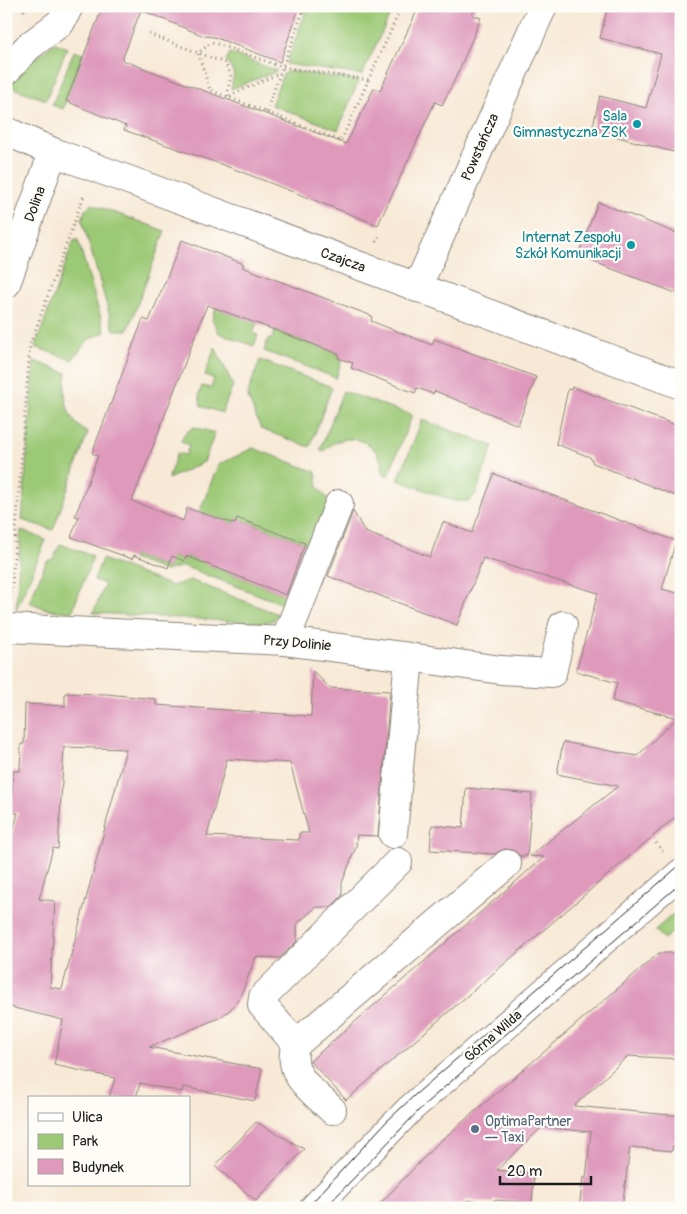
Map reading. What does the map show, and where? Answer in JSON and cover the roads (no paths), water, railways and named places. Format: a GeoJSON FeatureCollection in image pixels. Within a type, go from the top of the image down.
{"type":"FeatureCollection","features":[{"type":"Feature","properties":{"kind":"street"},"geometry":{"type":"LineString","coordinates":[[6,71],[28,47],[61,22],[69,6]]}},
{"type":"Feature","properties":{"kind":"street","name":"Powstańcza"},"geometry":{"type":"LineString","coordinates":[[417,288],[543,6]]}},
{"type":"Feature","properties":{"kind":"street","name":"Czajcza"},"geometry":{"type":"LineString","coordinates":[[6,131],[53,152],[681,385]]}},
{"type":"Feature","properties":{"kind":"street","name":"Dolina"},"geometry":{"type":"LineString","coordinates":[[6,284],[53,152]]}},
{"type":"Feature","properties":{"kind":"street"},"geometry":{"type":"LineString","coordinates":[[285,641],[339,504]]}},
{"type":"Feature","properties":{"kind":"street","name":"Przy Dolinie"},"geometry":{"type":"LineString","coordinates":[[6,628],[285,641],[501,670],[552,672],[563,625]]}},
{"type":"Feature","properties":{"kind":"street"},"geometry":{"type":"LineString","coordinates":[[393,834],[409,657]]}},
{"type":"Feature","properties":{"kind":"street"},"geometry":{"type":"LineString","coordinates":[[296,1044],[262,1005],[263,997],[398,862]]}},
{"type":"Feature","properties":{"kind":"street"},"geometry":{"type":"LineString","coordinates":[[332,1110],[307,1086],[295,1069],[291,1056],[296,1044],[507,864]]}},
{"type":"Feature","properties":{"kind":"street","name":"Górna Wilda"},"geometry":{"type":"LineString","coordinates":[[314,1208],[410,1109],[681,873]]}},
{"type":"Feature","properties":{"kind":"tram line"},"geometry":{"type":"LineString","coordinates":[[307,1208],[386,1122],[416,1094],[681,864]]}},
{"type":"Feature","properties":{"kind":"tram line"},"geometry":{"type":"LineString","coordinates":[[325,1208],[425,1104],[681,883]]}},
{"type":"Feature","properties":{"kind":"place","name":"Sala Gimnastyczna ZSK"},"geometry":{"type":"Point","coordinates":[637,124]}},
{"type":"Feature","properties":{"kind":"place","name":"Internat Zespołu Szkół Komunikacji"},"geometry":{"type":"Point","coordinates":[631,245]}},
{"type":"Feature","properties":{"kind":"place","name":"OptimaPartner — Taxi"},"geometry":{"type":"Point","coordinates":[475,1129]}}]}
